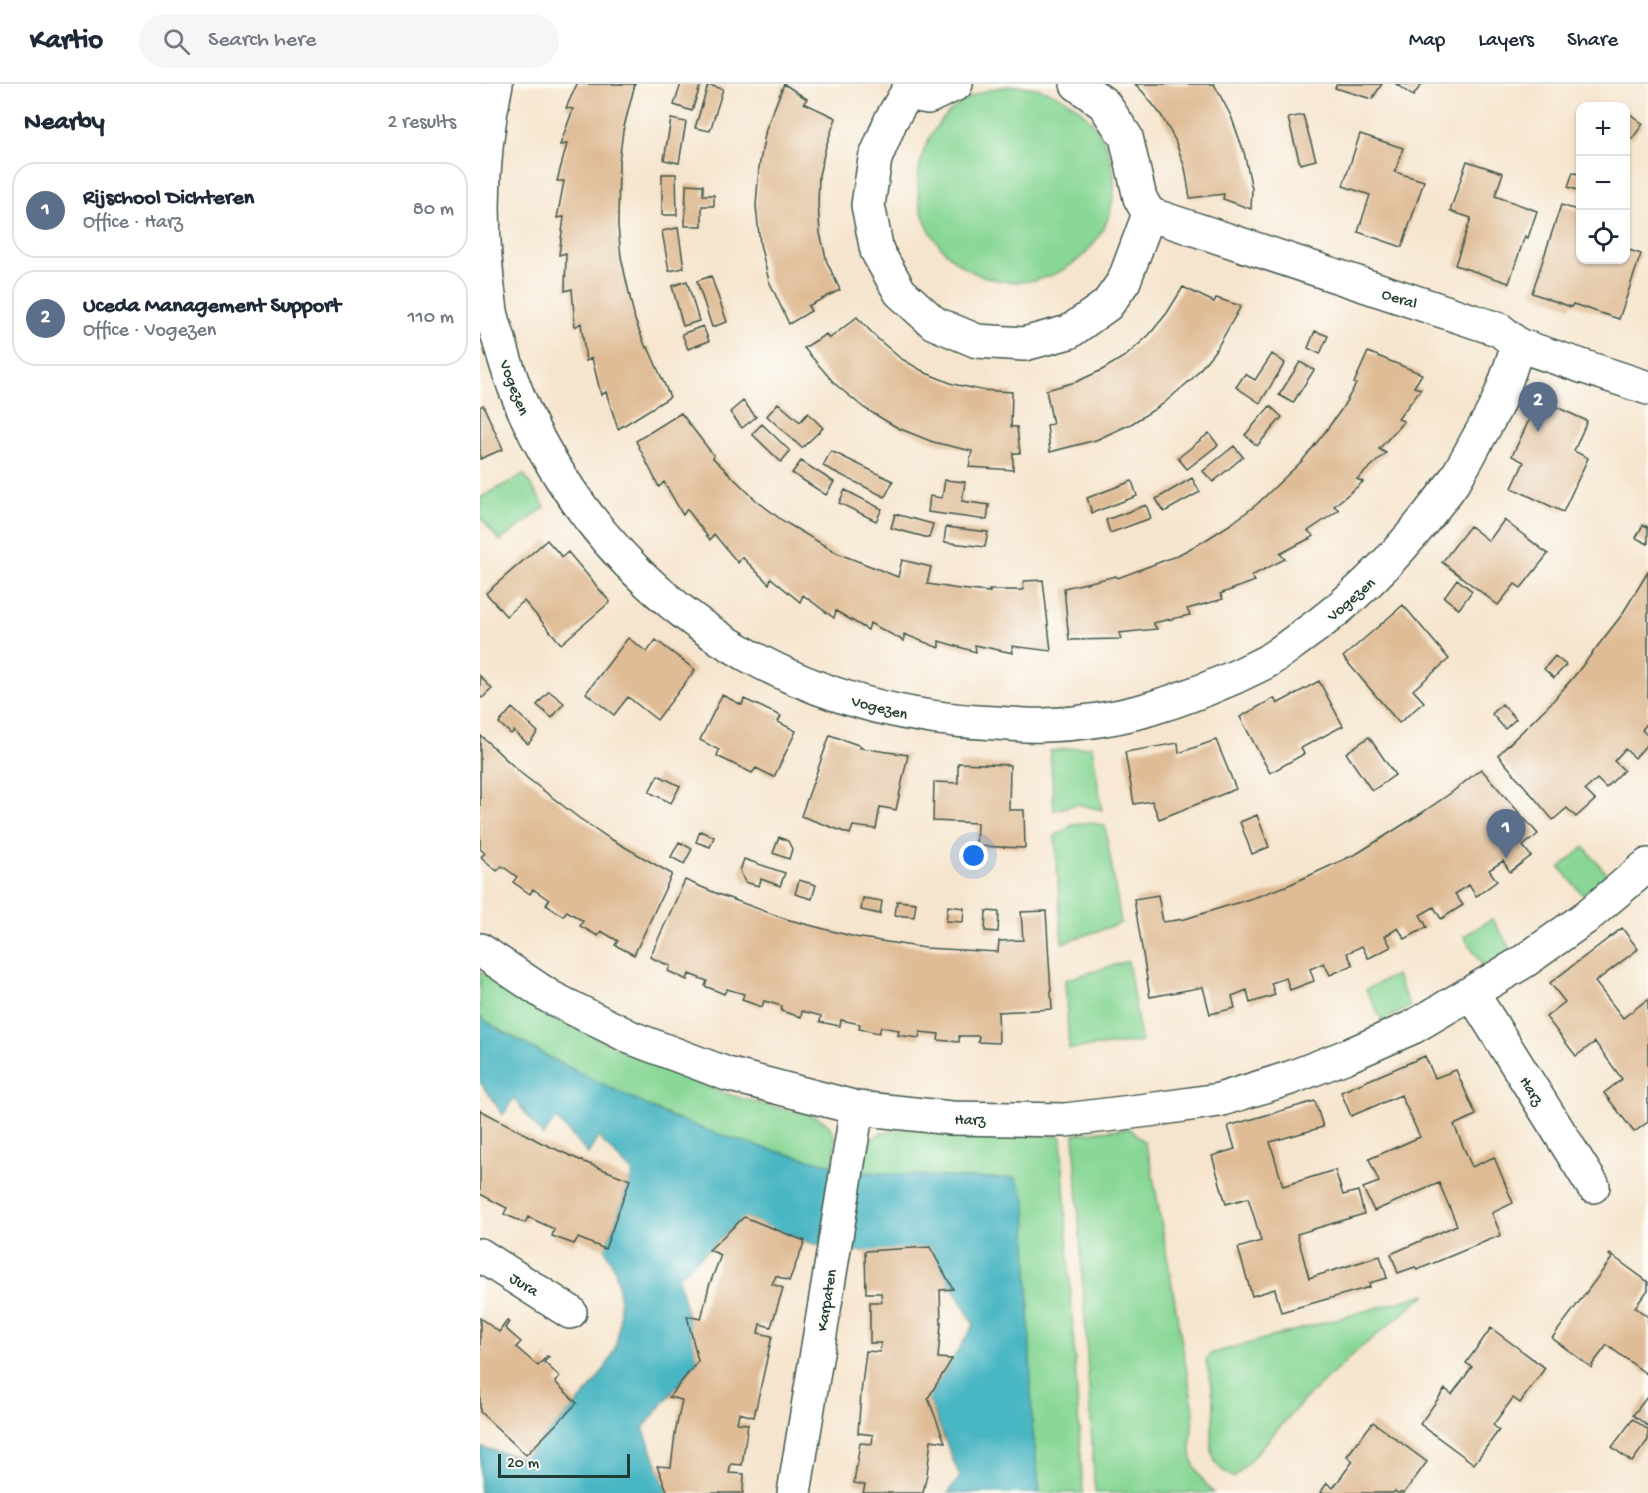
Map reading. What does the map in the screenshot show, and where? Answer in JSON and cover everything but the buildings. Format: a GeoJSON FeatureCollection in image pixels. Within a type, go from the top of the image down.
{"type":"FeatureCollection","features":[{"type":"Feature","properties":{"kind":"street","name":"Vogezen"},"geometry":{"type":"LineString","coordinates":[[496,84],[483,174],[483,240],[491,313],[506,366],[528,422],[547,455],[571,494],[599,530],[668,600],[711,633],[756,661],[807,685],[859,702],[912,715],[976,723],[1050,725],[1139,712],[1197,694],[1267,661],[1320,624],[1364,587],[1412,536],[1455,481],[1496,406],[1518,345]]}},
{"type":"Feature","properties":{"kind":"street"},"geometry":{"type":"LineString","coordinates":[[956,84],[928,97],[900,88],[891,120],[875,159],[868,205],[876,251],[900,292],[934,323],[977,341],[1024,344],[1069,332],[1107,305],[1124,281],[1149,214],[1140,198],[1126,137],[1104,104],[1077,84]]}},
{"type":"Feature","properties":{"kind":"street","name":"Oeral"},"geometry":{"type":"LineString","coordinates":[[1149,214],[1500,330],[1518,345],[1648,388]]}},
{"type":"Feature","properties":{"kind":"street","name":"Harz"},"geometry":{"type":"LineString","coordinates":[[480,950],[550,997],[633,1038],[727,1074],[857,1108],[951,1118],[1065,1120],[1219,1100],[1290,1078],[1347,1056],[1413,1027],[1532,956],[1585,918],[1648,865]]}},
{"type":"Feature","properties":{"kind":"street","name":"Harz"},"geometry":{"type":"LineString","coordinates":[[1472,993],[1593,1186]]}},
{"type":"Feature","properties":{"kind":"street","name":"Karpaten"},"geometry":{"type":"LineString","coordinates":[[794,1493],[857,1108]]}},
{"type":"Feature","properties":{"kind":"street","name":"Jura"},"geometry":{"type":"LineString","coordinates":[[480,1255],[570,1312]]}},
{"type":"Feature","properties":{"kind":"green space"},"geometry":{"type":"Polygon","coordinates":[[[1006,86],[1026,86],[1054,93],[1071,102],[1086,114],[1098,129],[1107,146],[1114,174],[1114,194],[1107,222],[1098,239],[1086,254],[1071,266],[1054,275],[1026,282],[1006,282],[978,275],[961,266],[946,254],[934,239],[925,222],[918,194],[918,174],[925,146],[934,129],[946,114],[961,102],[978,93],[1006,86]]]}},
{"type":"Feature","properties":{"kind":"green space"},"geometry":{"type":"Polygon","coordinates":[[[524,474],[545,507],[500,541],[480,517],[480,498],[524,474]]]}},
{"type":"Feature","properties":{"kind":"green space"},"geometry":{"type":"Polygon","coordinates":[[[1092,746],[1102,810],[1077,804],[1054,810],[1050,751],[1092,746]]]}},
{"type":"Feature","properties":{"kind":"green space"},"geometry":{"type":"Polygon","coordinates":[[[1091,822],[1105,826],[1121,923],[1062,943],[1055,836],[1073,825],[1091,822]]]}},
{"type":"Feature","properties":{"kind":"green space"},"geometry":{"type":"Polygon","coordinates":[[[1584,847],[1607,874],[1583,895],[1560,868],[1584,847]]]}},
{"type":"Feature","properties":{"kind":"green space"},"geometry":{"type":"Polygon","coordinates":[[[1492,919],[1511,949],[1483,966],[1464,936],[1492,919]]]}},
{"type":"Feature","properties":{"kind":"green space"},"geometry":{"type":"Polygon","coordinates":[[[1128,961],[1141,1042],[1069,1049],[1065,980],[1128,961]]]}},
{"type":"Feature","properties":{"kind":"green space"},"geometry":{"type":"Polygon","coordinates":[[[480,971],[550,1014],[649,1062],[729,1095],[817,1117],[830,1127],[835,1137],[834,1166],[759,1147],[698,1127],[635,1100],[533,1049],[480,1017],[480,971]]]}},
{"type":"Feature","properties":{"kind":"green space"},"geometry":{"type":"Polygon","coordinates":[[[1396,975],[1410,1007],[1382,1021],[1366,989],[1396,975]]]}},
{"type":"Feature","properties":{"kind":"green space"},"geometry":{"type":"Polygon","coordinates":[[[1129,1128],[1144,1142],[1151,1164],[1194,1412],[1191,1436],[1192,1456],[1198,1474],[1214,1493],[1095,1493],[1074,1134],[1129,1128]]]}},
{"type":"Feature","properties":{"kind":"green space"},"geometry":{"type":"Polygon","coordinates":[[[910,1129],[954,1134],[1061,1136],[1083,1493],[1040,1493],[1032,1424],[1015,1178],[965,1178],[862,1172],[867,1147],[874,1138],[885,1132],[910,1129]]]}},
{"type":"Feature","properties":{"kind":"green space"},"geometry":{"type":"Polygon","coordinates":[[[1427,1294],[1358,1350],[1302,1402],[1234,1478],[1219,1467],[1212,1454],[1211,1446],[1214,1402],[1206,1361],[1210,1354],[1427,1294]]]}},
{"type":"Feature","properties":{"kind":"water"},"geometry":{"type":"Polygon","coordinates":[[[480,1017],[560,1063],[666,1115],[771,1150],[862,1172],[965,1178],[1015,1178],[1026,1200],[1032,1424],[1040,1493],[948,1493],[960,1477],[928,1398],[974,1325],[930,1248],[870,1252],[836,1249],[796,1238],[744,1217],[678,1277],[698,1361],[643,1428],[668,1493],[480,1493],[480,1447],[523,1458],[576,1405],[610,1359],[618,1336],[620,1300],[615,1272],[605,1249],[633,1173],[598,1137],[588,1154],[556,1118],[543,1136],[514,1098],[503,1115],[480,1082],[480,1017]]]}},
{"type":"Feature","properties":{"kind":"place","name":"Uceda Management Support"},"geometry":{"type":"Point","coordinates":[1538,432]}},
{"type":"Feature","properties":{"kind":"place","name":"Rijschool Dichteren"},"geometry":{"type":"Point","coordinates":[1506,859]}}]}
